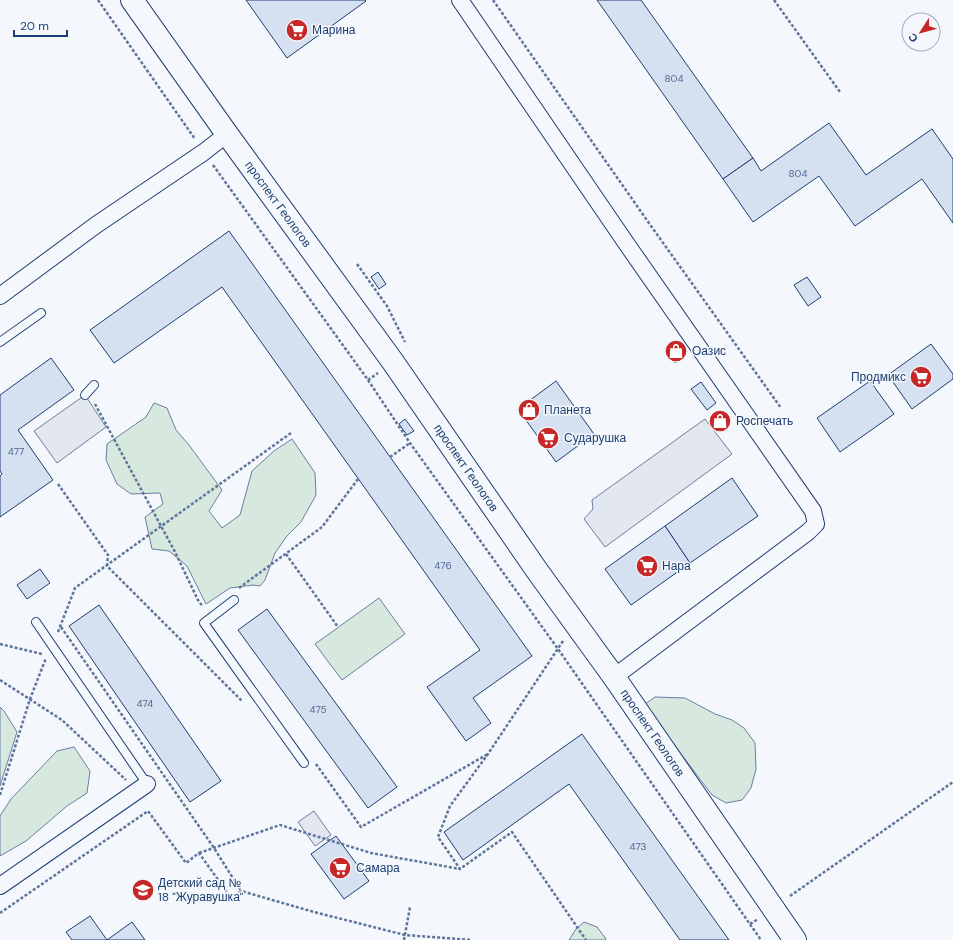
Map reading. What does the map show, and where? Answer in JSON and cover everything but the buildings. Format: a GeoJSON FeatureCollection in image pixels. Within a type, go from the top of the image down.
{"type":"FeatureCollection","features":[{"type":"Feature","properties":{"kind":"street","name":"проспект Геологов"},"geometry":{"type":"LineString","coordinates":[[132,0],[227,134],[393,362],[795,940]]}},
{"type":"Feature","properties":{"kind":"street"},"geometry":{"type":"LineString","coordinates":[[460,0],[622,236],[814,511],[816,524],[808,532],[614,678]]}},
{"type":"Feature","properties":{"kind":"street"},"geometry":{"type":"LineString","coordinates":[[0,296],[96,225],[204,152],[227,134]]}},
{"type":"Feature","properties":{"kind":"street"},"geometry":{"type":"LineString","coordinates":[[0,886],[142,788]]}},
{"type":"Feature","properties":{"kind":"lane"},"geometry":{"type":"LineString","coordinates":[[0,342],[41,313]]}},
{"type":"Feature","properties":{"kind":"lane"},"geometry":{"type":"LineString","coordinates":[[234,600],[204,623],[304,763]]}},
{"type":"Feature","properties":{"kind":"lane"},"geometry":{"type":"LineString","coordinates":[[36,622],[142,788]]}},
{"type":"Feature","properties":{"kind":"path"},"geometry":{"type":"LineString","coordinates":[[98,0],[204,152],[368,380],[410,442],[558,649],[761,940]]}},
{"type":"Feature","properties":{"kind":"path"},"geometry":{"type":"LineString","coordinates":[[493,0],[651,226],[781,408]]}},
{"type":"Feature","properties":{"kind":"path"},"geometry":{"type":"LineString","coordinates":[[774,0],[840,92]]}},
{"type":"Feature","properties":{"kind":"path"},"geometry":{"type":"LineString","coordinates":[[357,264],[387,306],[406,345]]}},
{"type":"Feature","properties":{"kind":"path"},"geometry":{"type":"LineString","coordinates":[[89,390],[174,550],[198,600],[210,618]]}},
{"type":"Feature","properties":{"kind":"path"},"geometry":{"type":"LineString","coordinates":[[53,647],[75,588],[291,433]]}},
{"type":"Feature","properties":{"kind":"path"},"geometry":{"type":"LineString","coordinates":[[390,457],[410,442]]}},
{"type":"Feature","properties":{"kind":"path"},"geometry":{"type":"LineString","coordinates":[[237,590],[322,527],[358,479]]}},
{"type":"Feature","properties":{"kind":"path"},"geometry":{"type":"LineString","coordinates":[[58,484],[108,555],[106,566]]}},
{"type":"Feature","properties":{"kind":"path"},"geometry":{"type":"LineString","coordinates":[[286,554],[338,627]]}},
{"type":"Feature","properties":{"kind":"path"},"geometry":{"type":"LineString","coordinates":[[106,566],[248,707]]}},
{"type":"Feature","properties":{"kind":"path"},"geometry":{"type":"LineString","coordinates":[[460,869],[438,837],[450,806],[488,754],[574,623]]}},
{"type":"Feature","properties":{"kind":"path"},"geometry":{"type":"LineString","coordinates":[[60,627],[214,848],[241,891],[314,912],[405,934],[472,940]]}},
{"type":"Feature","properties":{"kind":"path"},"geometry":{"type":"LineString","coordinates":[[0,644],[47,655],[30,699],[0,795]]}},
{"type":"Feature","properties":{"kind":"path"},"geometry":{"type":"LineString","coordinates":[[0,680],[62,720],[142,788]]}},
{"type":"Feature","properties":{"kind":"path"},"geometry":{"type":"LineString","coordinates":[[316,763],[361,827],[488,754]]}},
{"type":"Feature","properties":{"kind":"path"},"geometry":{"type":"LineString","coordinates":[[790,896],[953,782]]}},
{"type":"Feature","properties":{"kind":"path"},"geometry":{"type":"LineString","coordinates":[[0,913],[148,811],[186,863],[199,853],[280,825],[371,853],[460,869],[512,832],[586,940]]}},
{"type":"Feature","properties":{"kind":"path"},"geometry":{"type":"LineString","coordinates":[[199,853],[231,898],[241,891]]}},
{"type":"Feature","properties":{"kind":"path"},"geometry":{"type":"LineString","coordinates":[[404,940],[410,907]]}},
{"type":"Feature","properties":{"kind":"shaded area"},"geometry":{"type":"Polygon","coordinates":[[[85,395],[106,427],[57,463],[34,431],[85,395]]]}},
{"type":"Feature","properties":{"kind":"shaded area"},"geometry":{"type":"Polygon","coordinates":[[[154,403],[167,408],[176,430],[222,490],[209,511],[222,528],[240,515],[252,471],[274,451],[292,439],[315,473],[316,495],[301,522],[287,536],[275,553],[265,580],[260,586],[253,585],[230,588],[206,604],[187,566],[169,551],[152,549],[145,517],[163,504],[160,493],[131,494],[117,484],[106,460],[107,444],[146,417],[154,403]]]}},
{"type":"Feature","properties":{"kind":"shaded area"},"geometry":{"type":"Polygon","coordinates":[[[705,419],[732,454],[605,547],[584,519],[593,509],[592,500],[705,419]]]}},
{"type":"Feature","properties":{"kind":"shaded area"},"geometry":{"type":"Polygon","coordinates":[[[379,598],[405,634],[342,680],[315,644],[379,598]]]}},
{"type":"Feature","properties":{"kind":"shaded area"},"geometry":{"type":"Polygon","coordinates":[[[655,697],[685,698],[715,714],[732,720],[744,728],[755,743],[756,769],[751,788],[742,800],[726,803],[712,795],[644,705],[655,697]]]}},
{"type":"Feature","properties":{"kind":"shaded area"},"geometry":{"type":"Polygon","coordinates":[[[0,707],[17,732],[0,786],[0,707]]]}},
{"type":"Feature","properties":{"kind":"shaded area"},"geometry":{"type":"Polygon","coordinates":[[[74,747],[90,771],[87,793],[67,806],[26,841],[0,856],[0,816],[11,799],[57,751],[74,747]]]}},
{"type":"Feature","properties":{"kind":"shaded area"},"geometry":{"type":"Polygon","coordinates":[[[314,811],[331,835],[315,846],[298,822],[314,811]]]}},
{"type":"Feature","properties":{"kind":"shaded area"},"geometry":{"type":"Polygon","coordinates":[[[584,922],[597,927],[606,939],[569,940],[576,929],[584,922]]]}},
{"type":"Feature","properties":{"kind":"place","name":"Марина"},"geometry":{"type":"Point","coordinates":[297,30]}},
{"type":"Feature","properties":{"kind":"place","name":"Оазис"},"geometry":{"type":"Point","coordinates":[676,351]}},
{"type":"Feature","properties":{"kind":"place","name":"Продмикс"},"geometry":{"type":"Point","coordinates":[921,377]}},
{"type":"Feature","properties":{"kind":"place","name":"Планета"},"geometry":{"type":"Point","coordinates":[529,410]}},
{"type":"Feature","properties":{"kind":"place","name":"Роспечать"},"geometry":{"type":"Point","coordinates":[720,421]}},
{"type":"Feature","properties":{"kind":"place","name":"Сударушка"},"geometry":{"type":"Point","coordinates":[548,438]}},
{"type":"Feature","properties":{"kind":"place","name":"Нара"},"geometry":{"type":"Point","coordinates":[647,566]}},
{"type":"Feature","properties":{"kind":"place","name":"Самара"},"geometry":{"type":"Point","coordinates":[340,868]}},
{"type":"Feature","properties":{"kind":"place","name":"Детский сад № 18 \"Журавушка\""},"geometry":{"type":"Point","coordinates":[143,890]}}]}
